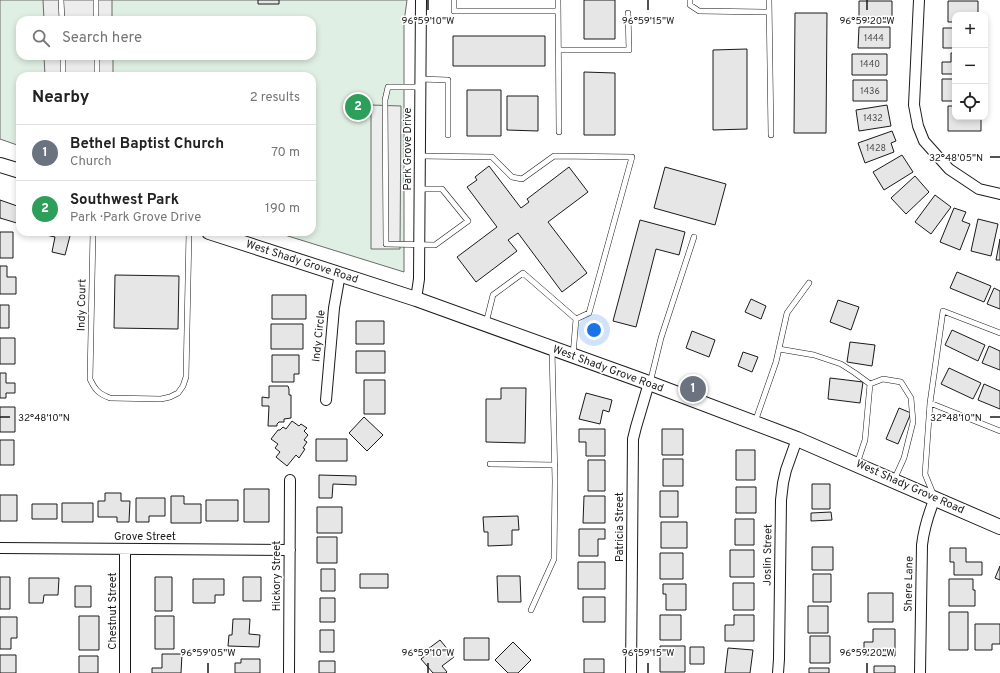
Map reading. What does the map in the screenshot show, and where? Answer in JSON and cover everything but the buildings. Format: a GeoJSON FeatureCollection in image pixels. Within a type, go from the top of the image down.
{"type":"FeatureCollection","features":[{"type":"Feature","properties":{"kind":"main road"},"geometry":{"type":"LineString","coordinates":[[0,165],[16,170]]}},
{"type":"Feature","properties":{"kind":"main road","name":"West Shady Grove Road"},"geometry":{"type":"LineString","coordinates":[[221,236],[416,299],[797,439],[1000,527]]}},
{"type":"Feature","properties":{"kind":"street","name":"Park Grove Drive"},"geometry":{"type":"LineString","coordinates":[[416,299],[419,279],[421,0]]}},
{"type":"Feature","properties":{"kind":"street"},"geometry":{"type":"LineString","coordinates":[[919,0],[914,105],[918,126],[924,141],[949,169],[979,189],[1000,194]]}},
{"type":"Feature","properties":{"kind":"street","name":"Indy Circle"},"geometry":{"type":"LineString","coordinates":[[326,400],[333,315],[340,274]]}},
{"type":"Feature","properties":{"kind":"street","name":"Patricia Street"},"geometry":{"type":"LineString","coordinates":[[631,673],[633,440],[649,384]]}},
{"type":"Feature","properties":{"kind":"street","name":"Joslin Street"},"geometry":{"type":"LineString","coordinates":[[778,673],[781,500],[786,470],[797,439]]}},
{"type":"Feature","properties":{"kind":"street","name":"Hickory Street"},"geometry":{"type":"LineString","coordinates":[[289,673],[290,480]]}},
{"type":"Feature","properties":{"kind":"street","name":"Shere Lane"},"geometry":{"type":"LineString","coordinates":[[920,673],[922,545],[924,528],[935,498]]}},
{"type":"Feature","properties":{"kind":"street","name":"Grove Street"},"geometry":{"type":"LineString","coordinates":[[0,548],[290,550]]}},
{"type":"Feature","properties":{"kind":"street","name":"Chestnut Street"},"geometry":{"type":"LineString","coordinates":[[124,673],[125,549]]}},
{"type":"Feature","properties":{"kind":"lane"},"geometry":{"type":"LineString","coordinates":[[61,0],[62,16]]}},
{"type":"Feature","properties":{"kind":"lane"},"geometry":{"type":"LineString","coordinates":[[96,0],[96,16]]}},
{"type":"Feature","properties":{"kind":"lane"},"geometry":{"type":"LineString","coordinates":[[454,0],[454,11],[558,11]]}},
{"type":"Feature","properties":{"kind":"lane"},"geometry":{"type":"LineString","coordinates":[[558,0],[559,132]]}},
{"type":"Feature","properties":{"kind":"lane"},"geometry":{"type":"LineString","coordinates":[[690,0],[690,6],[699,11],[769,12]]}},
{"type":"Feature","properties":{"kind":"lane"},"geometry":{"type":"LineString","coordinates":[[769,0],[771,135]]}},
{"type":"Feature","properties":{"kind":"lane"},"geometry":{"type":"LineString","coordinates":[[558,50],[628,50],[628,13]]}},
{"type":"Feature","properties":{"kind":"lane"},"geometry":{"type":"LineString","coordinates":[[63,60],[63,72]]}},
{"type":"Feature","properties":{"kind":"lane"},"geometry":{"type":"LineString","coordinates":[[97,60],[97,72]]}},
{"type":"Feature","properties":{"kind":"lane"},"geometry":{"type":"LineString","coordinates":[[420,189],[442,189],[468,221],[435,245],[386,244],[385,100],[388,86],[448,80],[448,135]]}},
{"type":"Feature","properties":{"kind":"lane"},"geometry":{"type":"LineString","coordinates":[[420,156],[492,158],[512,177],[522,179],[554,156],[632,158],[589,313],[576,319]]}},
{"type":"Feature","properties":{"kind":"lane","name":"Indy Court"},"geometry":{"type":"LineString","coordinates":[[93,236],[90,379],[97,392],[110,398],[161,399],[178,393],[186,378],[189,236]]}},
{"type":"Feature","properties":{"kind":"lane"},"geometry":{"type":"LineString","coordinates":[[649,384],[661,338],[694,237]]}},
{"type":"Feature","properties":{"kind":"lane"},"geometry":{"type":"LineString","coordinates":[[486,324],[493,295],[523,273],[576,319]]}},
{"type":"Feature","properties":{"kind":"lane"},"geometry":{"type":"LineString","coordinates":[[754,423],[776,362],[787,312],[809,284]]}},
{"type":"Feature","properties":{"kind":"lane"},"geometry":{"type":"LineString","coordinates":[[935,498],[926,474],[930,403],[943,311],[1000,332]]}},
{"type":"Feature","properties":{"kind":"lane"},"geometry":{"type":"LineString","coordinates":[[573,356],[576,319]]}},
{"type":"Feature","properties":{"kind":"lane"},"geometry":{"type":"LineString","coordinates":[[530,610],[554,558],[555,466],[552,348]]}},
{"type":"Feature","properties":{"kind":"lane"},"geometry":{"type":"LineString","coordinates":[[779,349],[814,355],[841,364],[870,384]]}},
{"type":"Feature","properties":{"kind":"lane"},"geometry":{"type":"LineString","coordinates":[[870,384],[883,379],[900,382],[911,398],[912,422],[904,458],[894,480]]}},
{"type":"Feature","properties":{"kind":"lane"},"geometry":{"type":"LineString","coordinates":[[857,464],[865,440],[870,384]]}},
{"type":"Feature","properties":{"kind":"lane"},"geometry":{"type":"LineString","coordinates":[[930,403],[1000,431]]}},
{"type":"Feature","properties":{"kind":"lane"},"geometry":{"type":"LineString","coordinates":[[490,464],[555,466]]}},
{"type":"Feature","properties":{"kind":"green space"},"geometry":{"type":"Polygon","coordinates":[[[0,0],[407,0],[404,22],[404,272],[288,236],[316,236],[316,72],[16,72],[16,145],[0,139],[0,0]]]}},
{"type":"Feature","properties":{"kind":"shaded area"},"geometry":{"type":"Polygon","coordinates":[[[43,0],[112,0],[112,16],[44,16],[43,0]]]}},
{"type":"Feature","properties":{"kind":"shaded area"},"geometry":{"type":"Polygon","coordinates":[[[44,60],[113,60],[113,72],[45,72],[44,60]]]}},
{"type":"Feature","properties":{"kind":"shaded area"},"geometry":{"type":"Polygon","coordinates":[[[371,105],[401,106],[400,249],[371,249],[371,105]]]}},
{"type":"Feature","properties":{"kind":"place","name":"Southwest Park"},"geometry":{"type":"Point","coordinates":[358,107]}},
{"type":"Feature","properties":{"kind":"place","name":"Bethel Baptist Church"},"geometry":{"type":"Point","coordinates":[693,389]}}]}
